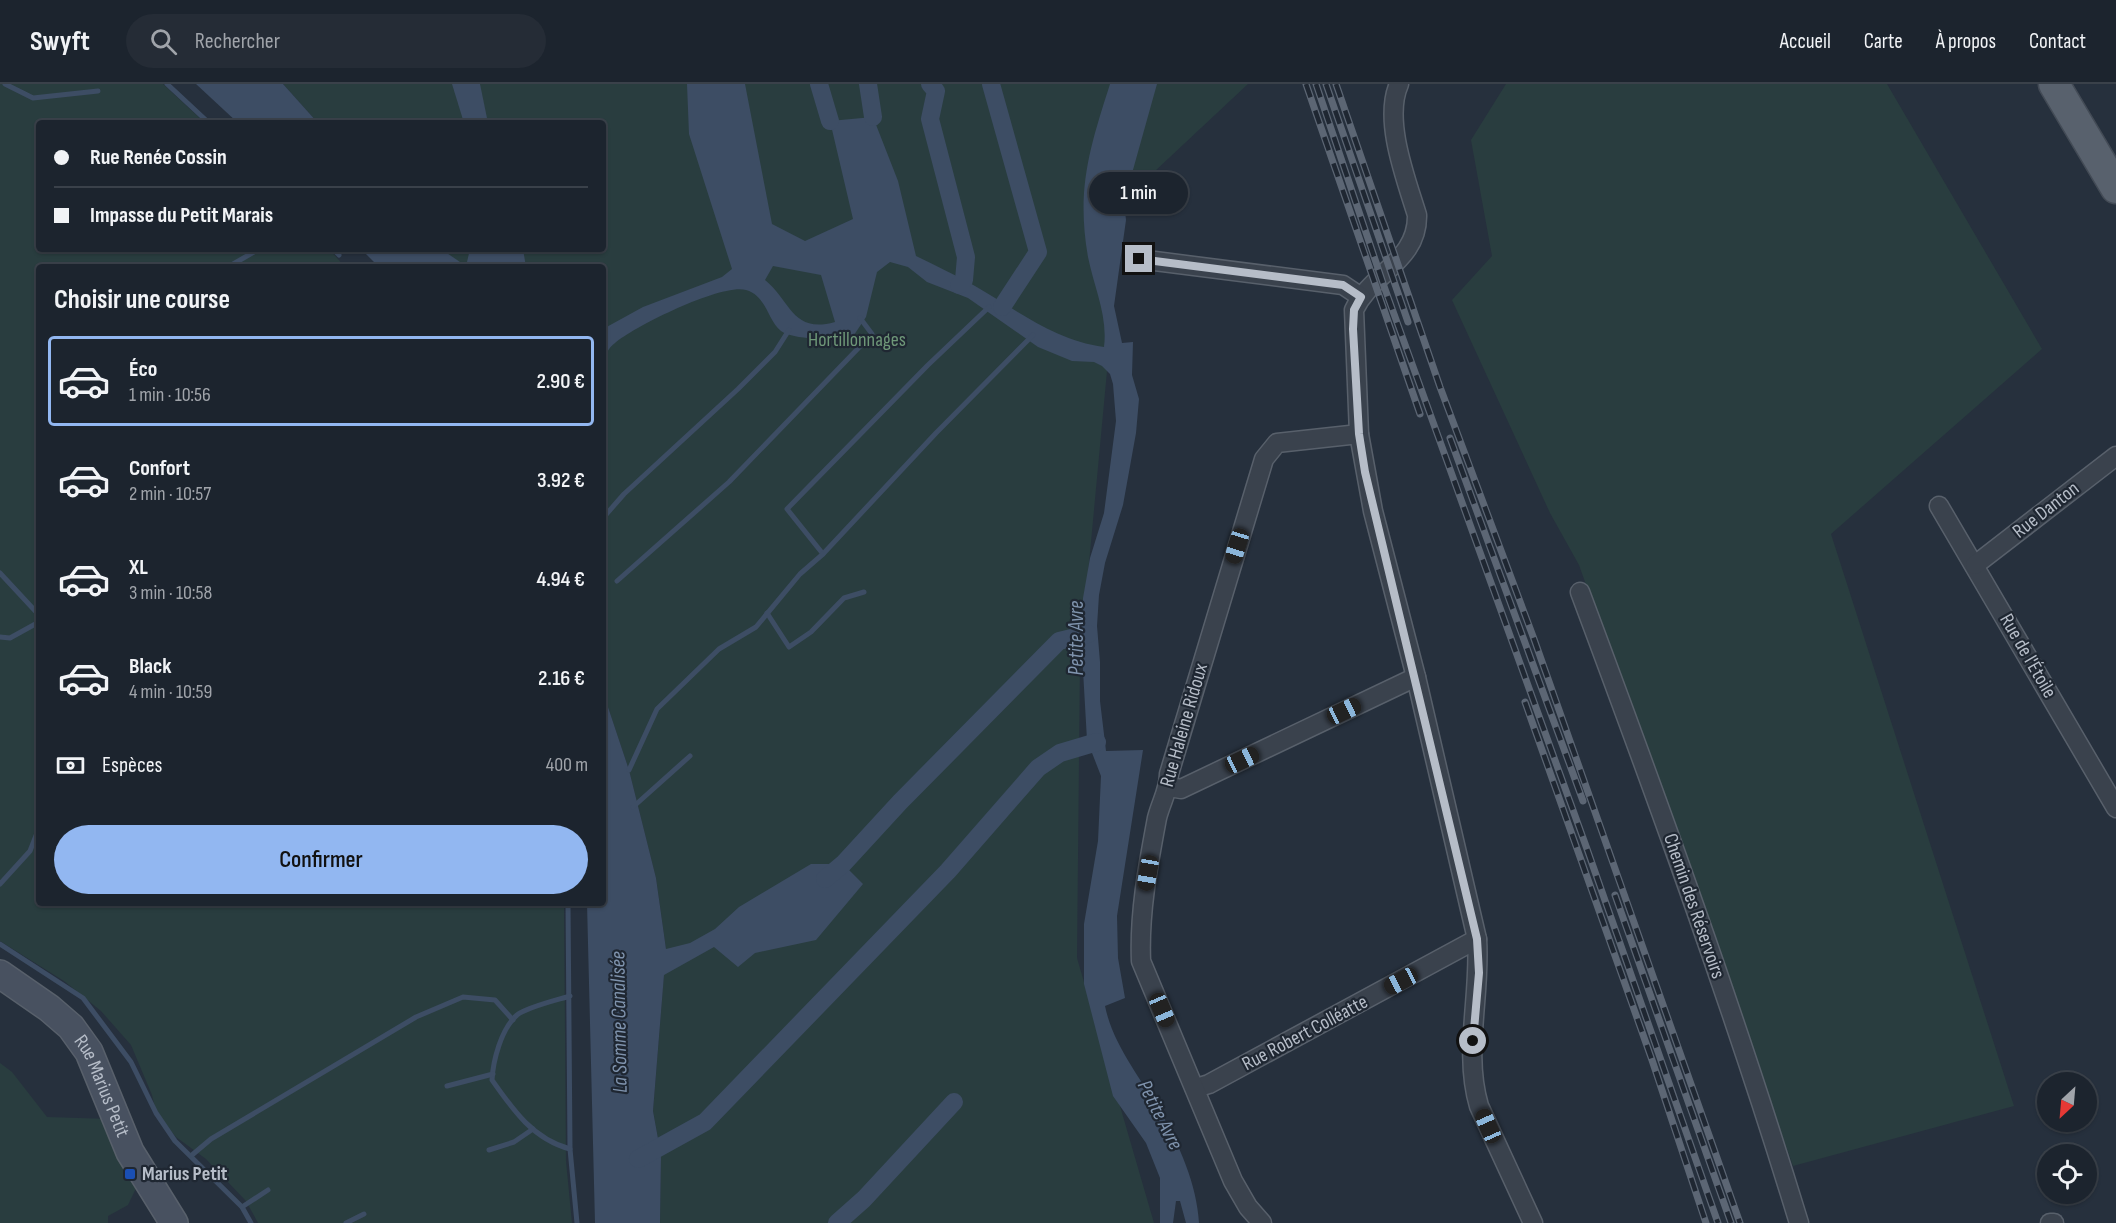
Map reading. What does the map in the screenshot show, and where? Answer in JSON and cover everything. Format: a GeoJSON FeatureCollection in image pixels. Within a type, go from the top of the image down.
{"type":"FeatureCollection","features":[{"type":"Feature","properties":{"kind":"main road"},"geometry":{"type":"LineString","coordinates":[[2054,84],[2116,188]]}},
{"type":"Feature","properties":{"kind":"street"},"geometry":{"type":"LineString","coordinates":[[1399,84],[1395,94],[1395,133],[1417,215],[1417,227],[1410,248],[1365,293],[1354,310],[1359,434],[1373,511],[1416,677],[1477,939],[1478,994],[1471,1060],[1473,1087],[1479,1106],[1533,1223]]}},
{"type":"Feature","properties":{"kind":"street"},"geometry":{"type":"LineString","coordinates":[[1139,259],[1343,285],[1365,293]]}},
{"type":"Feature","properties":{"kind":"street","name":"Rue Haleine Ridoux"},"geometry":{"type":"LineString","coordinates":[[1262,1223],[1248,1207],[1233,1181],[1206,1120],[1196,1088],[1141,962],[1140,930],[1144,896],[1160,806],[1169,787],[1169,774],[1264,459],[1277,443],[1359,434]]}},
{"type":"Feature","properties":{"kind":"street","name":"Rue Danton"},"geometry":{"type":"LineString","coordinates":[[1976,565],[2116,456]]}},
{"type":"Feature","properties":{"kind":"street","name":"Rue de l'Étoile"},"geometry":{"type":"LineString","coordinates":[[1939,506],[1976,565],[2116,808]]}},
{"type":"Feature","properties":{"kind":"street","name":"Chemin des Réservoirs"},"geometry":{"type":"LineString","coordinates":[[1580,592],[1659,805],[1744,1048],[1799,1223]]}},
{"type":"Feature","properties":{"kind":"street"},"geometry":{"type":"LineString","coordinates":[[1169,787],[1181,789],[1416,677]]}},
{"type":"Feature","properties":{"kind":"street","name":"Rue Robert Colléatte"},"geometry":{"type":"LineString","coordinates":[[1196,1088],[1219,1079],[1477,939]]}},
{"type":"Feature","properties":{"kind":"street","name":"Rue Marius Petit"},"geometry":{"type":"LineString","coordinates":[[0,974],[49,1008],[71,1027],[89,1052],[130,1152],[174,1223]]}},
{"type":"Feature","properties":{"kind":"green space"},"geometry":{"type":"Polygon","coordinates":[[[0,84],[163,84],[202,120],[36,120],[36,252],[332,252],[342,264],[36,264],[36,906],[564,906],[566,1161],[572,1223],[258,1223],[246,1201],[206,1159],[176,1137],[157,1115],[152,1095],[131,1045],[101,1011],[64,981],[0,941],[0,84]]]}},
{"type":"Feature","properties":{"kind":"green space","name":"Hortillonnages"},"geometry":{"type":"Polygon","coordinates":[[[283,84],[1248,84],[1123,201],[1080,659],[1077,958],[1154,1223],[660,1223],[661,1155],[653,1111],[666,949],[656,878],[629,770],[606,701],[606,264],[461,264],[445,252],[606,252],[606,120],[315,120],[283,84]]]}},
{"type":"Feature","properties":{"kind":"green space"},"geometry":{"type":"Polygon","coordinates":[[[1506,84],[1887,84],[2042,349],[1831,534],[2014,1106],[1793,1166],[1579,565],[1550,513],[1452,300],[1492,256],[1471,140],[1506,84]]]}},
{"type":"Feature","properties":{"kind":"green space"},"geometry":{"type":"Polygon","coordinates":[[[0,1063],[12,1072],[47,1117],[110,1119],[138,1184],[128,1205],[108,1216],[108,1223],[0,1223],[0,1063]]]}},
{"type":"Feature","properties":{"kind":"water"},"geometry":{"type":"Polygon","coordinates":[[[196,84],[283,84],[315,120],[235,120],[196,84]]]}},
{"type":"Feature","properties":{"kind":"water"},"geometry":{"type":"Polygon","coordinates":[[[452,84],[480,84],[487,120],[463,120],[452,84]]]}},
{"type":"Feature","properties":{"kind":"water","name":"Petite Avre"},"geometry":{"type":"Polygon","coordinates":[[[687,84],[745,84],[772,224],[805,241],[853,219],[830,121],[873,117],[898,181],[916,256],[968,282],[1052,331],[1104,347],[1104,324],[1088,257],[1085,233],[1084,189],[1091,148],[1110,84],[1157,84],[1124,202],[1126,220],[1114,306],[1122,343],[1133,342],[1132,375],[1139,399],[1136,433],[1123,505],[1105,563],[1099,595],[1097,626],[1100,701],[1106,751],[1143,750],[1117,916],[1118,958],[1125,998],[1105,1006],[1114,1034],[1174,1137],[1191,1180],[1199,1223],[1186,1223],[1180,1201],[1176,1201],[1173,1223],[1160,1223],[1160,1178],[1146,1143],[1113,1096],[1084,984],[1084,924],[1098,841],[1101,776],[1087,740],[1082,653],[1083,598],[1090,558],[1104,513],[1116,421],[1110,374],[1094,362],[1072,361],[1038,347],[968,298],[927,282],[908,267],[890,262],[877,272],[866,317],[850,341],[804,338],[787,334],[776,326],[758,297],[746,290],[734,290],[699,299],[659,317],[625,336],[613,345],[606,356],[606,327],[643,307],[722,277],[732,269],[689,134],[687,84]],[[773,266],[765,280],[801,320],[821,325],[835,322],[821,275],[773,266]]]}},
{"type":"Feature","properties":{"kind":"water"},"geometry":{"type":"Polygon","coordinates":[[[364,252],[445,252],[460,262],[467,262],[469,252],[524,252],[526,264],[376,264],[364,252]]]}},
{"type":"Feature","properties":{"kind":"water","name":"La Somme Canalisée"},"geometry":{"type":"Polygon","coordinates":[[[606,701],[629,770],[656,878],[666,949],[690,943],[715,929],[739,907],[811,864],[843,864],[863,884],[816,940],[755,953],[738,967],[714,947],[664,975],[653,1111],[661,1155],[660,1223],[595,1223],[587,906],[606,906],[606,701]]]}},
{"type":"Feature","properties":{"kind":"waterway"},"geometry":{"type":"LineString","coordinates":[[5,84],[33,98],[98,91]]}},
{"type":"Feature","properties":{"kind":"waterway"},"geometry":{"type":"LineString","coordinates":[[167,84],[206,120]]}},
{"type":"Feature","properties":{"kind":"waterway"},"geometry":{"type":"LineString","coordinates":[[819,84],[830,121]]}},
{"type":"Feature","properties":{"kind":"waterway"},"geometry":{"type":"LineString","coordinates":[[868,84],[873,117]]}},
{"type":"Feature","properties":{"kind":"waterway"},"geometry":{"type":"LineString","coordinates":[[930,84],[936,91],[930,119],[966,257],[964,280],[959,285]]}},
{"type":"Feature","properties":{"kind":"waterway"},"geometry":{"type":"LineString","coordinates":[[991,84],[1038,252],[1002,307]]}},
{"type":"Feature","properties":{"kind":"waterway"},"geometry":{"type":"LineString","coordinates":[[233,264],[254,252]]}},
{"type":"Feature","properties":{"kind":"waterway"},"geometry":{"type":"LineString","coordinates":[[336,252],[339,255]]}},
{"type":"Feature","properties":{"kind":"waterway"},"geometry":{"type":"LineString","coordinates":[[823,554],[787,509],[928,365],[989,307]]}},
{"type":"Feature","properties":{"kind":"waterway"},"geometry":{"type":"LineString","coordinates":[[617,581],[729,482],[872,334],[860,318]]}},
{"type":"Feature","properties":{"kind":"waterway"},"geometry":{"type":"LineString","coordinates":[[606,515],[624,494],[775,352],[789,330]]}},
{"type":"Feature","properties":{"kind":"waterway"},"geometry":{"type":"LineString","coordinates":[[629,770],[657,709],[719,649],[756,627],[800,574],[823,554],[936,433],[1033,335]]}},
{"type":"Feature","properties":{"kind":"waterway"},"geometry":{"type":"LineString","coordinates":[[0,573],[36,612]]}},
{"type":"Feature","properties":{"kind":"waterway"},"geometry":{"type":"LineString","coordinates":[[767,613],[789,647],[811,632],[844,598],[864,592]]}},
{"type":"Feature","properties":{"kind":"waterway"},"geometry":{"type":"LineString","coordinates":[[0,637],[10,638],[36,624]]}},
{"type":"Feature","properties":{"kind":"waterway","name":"Petite Avre"},"geometry":{"type":"LineString","coordinates":[[825,879],[843,864],[900,802],[1059,641],[1088,634]]}},
{"type":"Feature","properties":{"kind":"waterway"},"geometry":{"type":"LineString","coordinates":[[638,1159],[705,1122],[948,871],[1038,768],[1060,753],[1097,742]]}},
{"type":"Feature","properties":{"kind":"waterway"},"geometry":{"type":"LineString","coordinates":[[633,807],[690,756]]}},
{"type":"Feature","properties":{"kind":"waterway"},"geometry":{"type":"LineString","coordinates":[[0,884],[30,851],[36,836]]}},
{"type":"Feature","properties":{"kind":"waterway"},"geometry":{"type":"LineString","coordinates":[[568,906],[570,1149],[577,1223]]}},
{"type":"Feature","properties":{"kind":"waterway"},"geometry":{"type":"LineString","coordinates":[[0,944],[83,998],[131,1062],[156,1113],[175,1141],[242,1207],[251,1223]]}},
{"type":"Feature","properties":{"kind":"waterway"},"geometry":{"type":"LineString","coordinates":[[570,996],[528,1009],[511,1021],[499,1046],[492,1080],[516,1112],[535,1131],[570,1149]]}},
{"type":"Feature","properties":{"kind":"waterway"},"geometry":{"type":"LineString","coordinates":[[192,1155],[211,1139],[416,1017],[463,997],[495,1000],[513,1020]]}},
{"type":"Feature","properties":{"kind":"waterway"},"geometry":{"type":"LineString","coordinates":[[447,1086],[493,1074]]}},
{"type":"Feature","properties":{"kind":"waterway"},"geometry":{"type":"LineString","coordinates":[[837,1223],[864,1199],[954,1102]]}},
{"type":"Feature","properties":{"kind":"waterway"},"geometry":{"type":"LineString","coordinates":[[489,1150],[514,1142],[533,1129]]}},
{"type":"Feature","properties":{"kind":"waterway"},"geometry":{"type":"LineString","coordinates":[[242,1207],[268,1190]]}},
{"type":"Feature","properties":{"kind":"waterway"},"geometry":{"type":"LineString","coordinates":[[346,1223],[364,1214]]}},
{"type":"Feature","properties":{"kind":"railway"},"geometry":{"type":"LineString","coordinates":[[1306,84],[1420,414]]}},
{"type":"Feature","properties":{"kind":"railway"},"geometry":{"type":"LineString","coordinates":[[1316,84],[1385,289],[1587,849],[1718,1223]]}},
{"type":"Feature","properties":{"kind":"railway"},"geometry":{"type":"LineString","coordinates":[[1326,84],[1408,322]]}},
{"type":"Feature","properties":{"kind":"railway"},"geometry":{"type":"LineString","coordinates":[[1336,84],[1440,387],[1534,639],[1740,1223]]}},
{"type":"Feature","properties":{"kind":"railway"},"geometry":{"type":"LineString","coordinates":[[1450,438],[1583,801]]}},
{"type":"Feature","properties":{"kind":"railway"},"geometry":{"type":"LineString","coordinates":[[1525,702],[1652,1060],[1706,1223]]}},
{"type":"Feature","properties":{"kind":"railway"},"geometry":{"type":"LineString","coordinates":[[1615,895],[1731,1223]]}},
{"type":"Feature","properties":{"kind":"place","name":"Marius Petit"},"geometry":{"type":"Point","coordinates":[130,1174]}},
{"type":"Feature","properties":{"kind":"route"},"geometry":{"type":"LineString","coordinates":[[1139,259],[1343,285],[1361,297],[1354,310],[1353,329],[1359,434],[1373,511],[1416,677],[1477,939],[1479,973],[1473,1041]]}}]}
